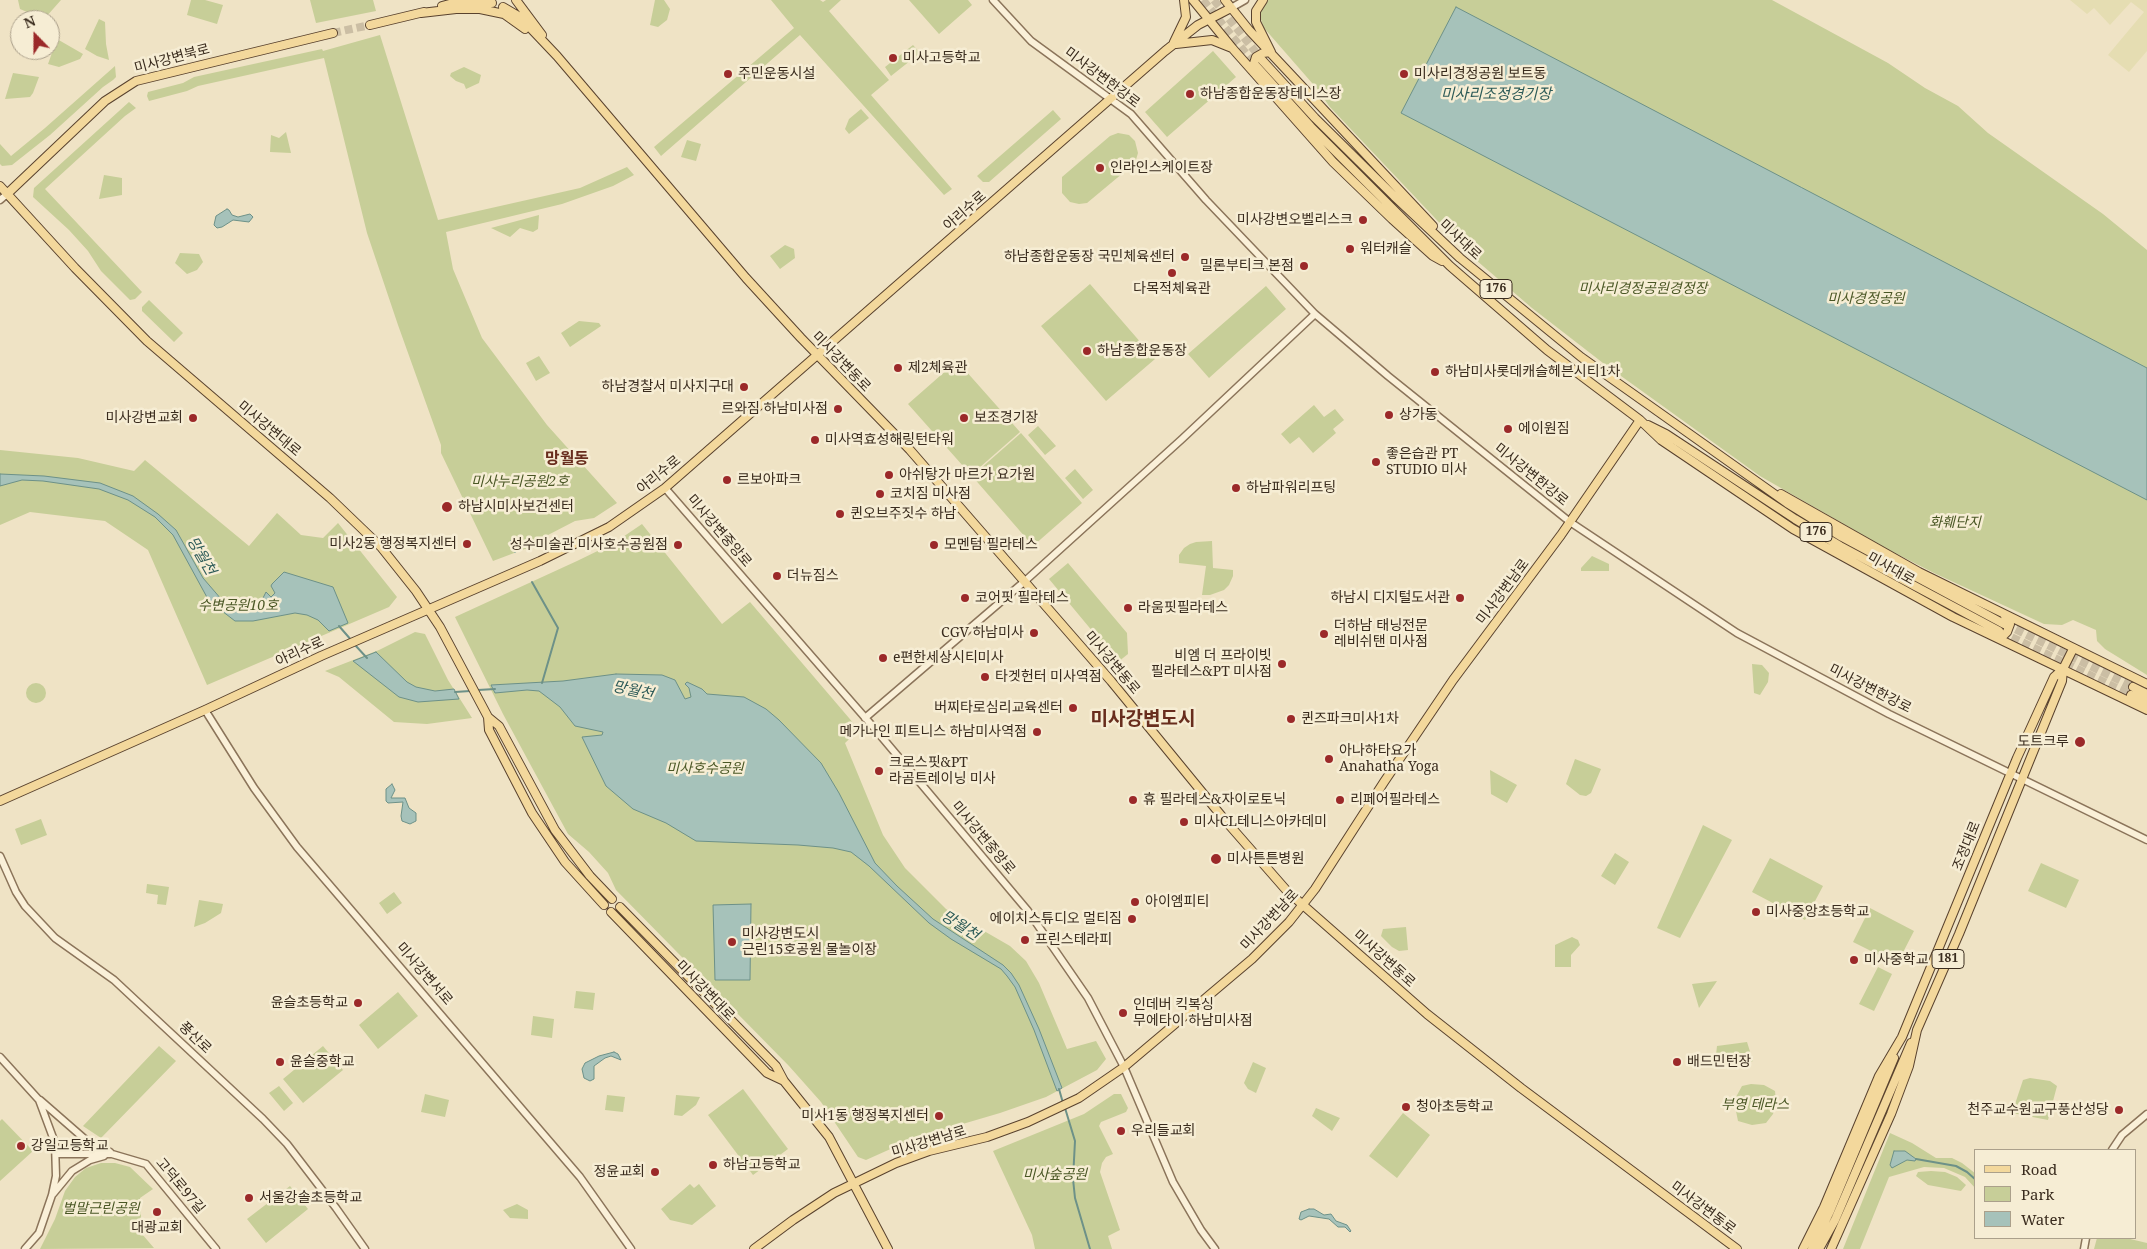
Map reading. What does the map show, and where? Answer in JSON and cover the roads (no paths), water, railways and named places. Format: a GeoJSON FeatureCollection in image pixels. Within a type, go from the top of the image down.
{"type":"FeatureCollection","features":[{"type":"Feature","properties":{"kind":"main road"},"geometry":{"type":"LineString","coordinates":[[370,25],[465,0]]}},
{"type":"Feature","properties":{"kind":"main road"},"geometry":{"type":"LineString","coordinates":[[503,7],[514,0],[550,49]]}},
{"type":"Feature","properties":{"kind":"main road"},"geometry":{"type":"LineString","coordinates":[[1174,44],[1186,18],[1184,0]]}},
{"type":"Feature","properties":{"kind":"main road"},"geometry":{"type":"LineString","coordinates":[[1193,0],[1234,49]]}},
{"type":"Feature","properties":{"kind":"main road"},"geometry":{"type":"LineString","coordinates":[[1225,0],[1460,258]]}},
{"type":"Feature","properties":{"kind":"main road"},"geometry":{"type":"LineString","coordinates":[[1263,0],[1256,11],[1256,22],[1271,52]]}},
{"type":"Feature","properties":{"kind":"main road"},"geometry":{"type":"LineString","coordinates":[[445,6],[491,1],[520,18],[550,49]]}},
{"type":"Feature","properties":{"kind":"main road"},"geometry":{"type":"LineString","coordinates":[[420,13],[470,8],[496,12],[512,19],[550,49]]}},
{"type":"Feature","properties":{"kind":"main road","name":"아리수로"},"geometry":{"type":"LineString","coordinates":[[0,800],[595,535],[665,488],[816,354],[1198,24],[1231,8]]}},
{"type":"Feature","properties":{"kind":"main road","name":"미사강변북로"},"geometry":{"type":"LineString","coordinates":[[7,194],[105,101],[136,81],[333,33]]}},
{"type":"Feature","properties":{"kind":"main road"},"geometry":{"type":"LineString","coordinates":[[1174,44],[1212,40],[1234,49],[1257,65]]}},
{"type":"Feature","properties":{"kind":"main road","name":"미사강변동로"},"geometry":{"type":"LineString","coordinates":[[550,49],[746,278],[816,354],[910,450],[1025,581],[1111,681],[1224,819],[1287,890],[1426,1014],[1521,1088],[1737,1249]]}},
{"type":"Feature","properties":{"kind":"main road"},"geometry":{"type":"LineString","coordinates":[[1257,65],[1256,57],[1263,53],[1271,52]]}},
{"type":"Feature","properties":{"kind":"main road","name":"미사대로"},"geometry":{"type":"LineString","coordinates":[[1257,65],[1328,130],[1460,258],[1581,357],[1787,504],[1842,537],[2004,624]]}},
{"type":"Feature","properties":{"kind":"main road","name":"미사대로"},"geometry":{"type":"LineString","coordinates":[[1257,65],[1333,162],[1433,256],[1450,266],[1547,350],[1640,420],[1669,446],[1791,528],[1953,617],[1998,634],[2063,669],[2147,710]]}},
{"type":"Feature","properties":{"kind":"main road","name":"미사강변대로"},"geometry":{"type":"LineString","coordinates":[[0,186],[87,280],[147,341],[359,524],[405,576],[428,609],[462,668],[488,717],[490,730],[532,813],[565,862],[604,905]]}},
{"type":"Feature","properties":{"kind":"main road","name":"미사강변남로"},"geometry":{"type":"LineString","coordinates":[[754,1249],[834,1193],[908,1158],[978,1140],[1050,1112],[1079,1098],[1124,1067],[1252,958],[1304,905],[1453,680],[1570,522],[1640,420]]}},
{"type":"Feature","properties":{"kind":"main road","name":"미사대로"},"geometry":{"type":"LineString","coordinates":[[1761,484],[1919,572],[2147,684]]}},
{"type":"Feature","properties":{"kind":"main road"},"geometry":{"type":"LineString","coordinates":[[1998,634],[2004,636],[2010,624],[2003,613]]}},
{"type":"Feature","properties":{"kind":"main road","name":"조정대로"},"geometry":{"type":"LineString","coordinates":[[1819,1249],[1834,1220],[1959,934],[2062,681],[2063,669],[2073,648]]}},
{"type":"Feature","properties":{"kind":"main road","name":"조정대로"},"geometry":{"type":"LineString","coordinates":[[1812,1249],[1830,1212],[2011,773],[2054,677],[2063,669]]}},
{"type":"Feature","properties":{"kind":"main road"},"geometry":{"type":"LineString","coordinates":[[2147,694],[2132,691],[2147,702]]}},
{"type":"Feature","properties":{"kind":"main road","name":"미사강변대로"},"geometry":{"type":"LineString","coordinates":[[488,717],[499,726],[555,830],[590,876],[612,899]]}},
{"type":"Feature","properties":{"kind":"main road","name":"미사강변대로"},"geometry":{"type":"LineString","coordinates":[[620,907],[776,1066],[784,1081],[829,1137],[888,1249]]}},
{"type":"Feature","properties":{"kind":"main road","name":"미사강변대로"},"geometry":{"type":"LineString","coordinates":[[611,912],[768,1073],[784,1081]]}},
{"type":"Feature","properties":{"kind":"main road","name":"조정대로"},"geometry":{"type":"LineString","coordinates":[[1831,1249],[1891,1114],[1909,1066],[1917,1030]]}},
{"type":"Feature","properties":{"kind":"main road","name":"조정대로"},"geometry":{"type":"LineString","coordinates":[[1804,1249],[1824,1207],[1879,1076],[1902,1037]]}},
{"type":"Feature","properties":{"kind":"street","name":"미사강변한강로"},"geometry":{"type":"LineString","coordinates":[[993,0],[1031,41],[1131,114],[1206,200],[1315,314],[1388,376],[1570,522],[1737,633],[1841,689],[2147,840]]}},
{"type":"Feature","properties":{"kind":"street"},"geometry":{"type":"LineString","coordinates":[[1231,8],[1245,0]]}},
{"type":"Feature","properties":{"kind":"street","name":"미사강변북로"},"geometry":{"type":"LineString","coordinates":[[0,200],[7,194]]}},
{"type":"Feature","properties":{"kind":"street"},"geometry":{"type":"LineString","coordinates":[[865,718],[1025,581],[1182,440],[1315,314]]}},
{"type":"Feature","properties":{"kind":"street","name":"미사강변중앙로"},"geometry":{"type":"LineString","coordinates":[[665,488],[865,718],[1028,911],[1088,998],[1124,1067],[1173,1182],[1197,1225],[1215,1249]]}},
{"type":"Feature","properties":{"kind":"street","name":"미사강변서로"},"geometry":{"type":"LineString","coordinates":[[205,710],[254,788],[297,847],[580,1176],[631,1249]]}},
{"type":"Feature","properties":{"kind":"street","name":"풍산로"},"geometry":{"type":"LineString","coordinates":[[0,856],[16,892],[25,906],[55,938],[114,980],[263,1119],[287,1144],[365,1249]]}},
{"type":"Feature","properties":{"kind":"street"},"geometry":{"type":"LineString","coordinates":[[0,1057],[39,1100],[87,1141],[112,1154]]}},
{"type":"Feature","properties":{"kind":"street"},"geometry":{"type":"LineString","coordinates":[[25,1249],[39,1233],[52,1195],[56,1176],[56,1154],[52,1132],[39,1100]]}},
{"type":"Feature","properties":{"kind":"street"},"geometry":{"type":"LineString","coordinates":[[2113,1149],[2122,1135],[2147,1114]]}},
{"type":"Feature","properties":{"kind":"street","name":"고덕로97길"},"geometry":{"type":"LineString","coordinates":[[56,1154],[112,1154],[146,1164],[216,1249]]}},
{"type":"Feature","properties":{"kind":"street"},"geometry":{"type":"LineString","coordinates":[[52,1195],[72,1171],[90,1160],[112,1154]]}},
{"type":"Feature","properties":{"kind":"water","name":"미사리조정경기장"},"geometry":{"type":"Polygon","coordinates":[[[1456,7],[2147,368],[2147,500],[1401,113],[1456,7]]]}},
{"type":"Feature","properties":{"kind":"water"},"geometry":{"type":"Polygon","coordinates":[[[227,209],[232,215],[238,217],[250,214],[253,217],[249,222],[233,220],[217,228],[214,225],[216,216],[227,209]]]}},
{"type":"Feature","properties":{"kind":"water","name":"망월천"},"geometry":{"type":"Polygon","coordinates":[[[0,474],[44,476],[100,483],[133,496],[176,530],[203,578],[228,607],[234,610],[254,606],[262,600],[266,592],[271,597],[275,593],[271,586],[272,584],[284,572],[333,587],[348,623],[329,631],[318,620],[307,615],[295,613],[253,621],[235,621],[209,601],[173,535],[155,517],[128,500],[99,489],[43,481],[22,480],[0,486],[0,474]]]}},
{"type":"Feature","properties":{"kind":"water"},"geometry":{"type":"Polygon","coordinates":[[[376,652],[407,682],[416,687],[435,691],[454,689],[459,699],[418,702],[399,697],[353,661],[376,652]]]}},
{"type":"Feature","properties":{"kind":"water"},"geometry":{"type":"Polygon","coordinates":[[[616,674],[662,675],[675,680],[685,699],[691,697],[689,688],[685,684],[687,682],[702,689],[707,694],[744,697],[766,709],[779,720],[821,763],[839,793],[875,863],[933,919],[1003,965],[1011,973],[1019,985],[1039,1029],[1062,1088],[1057,1091],[1034,1030],[1015,987],[1001,969],[951,939],[929,923],[869,866],[851,852],[833,848],[798,845],[696,841],[666,823],[633,809],[606,786],[582,737],[602,735],[603,732],[575,726],[560,707],[539,691],[527,690],[495,693],[491,685],[563,681],[616,674]]]}},
{"type":"Feature","properties":{"kind":"water"},"geometry":{"type":"Polygon","coordinates":[[[392,784],[395,790],[391,798],[405,798],[409,808],[416,813],[416,821],[410,824],[402,821],[403,802],[388,803],[386,801],[386,789],[392,784]]]}},
{"type":"Feature","properties":{"kind":"water","name":"미사강변도시 근린15호공원 물놀이장"},"geometry":{"type":"Polygon","coordinates":[[[751,904],[750,980],[715,980],[713,905],[751,904]]]}},
{"type":"Feature","properties":{"kind":"water"},"geometry":{"type":"Polygon","coordinates":[[[614,1052],[618,1054],[621,1060],[611,1056],[605,1058],[594,1066],[594,1079],[590,1081],[584,1078],[582,1069],[585,1063],[599,1056],[614,1052]]]}},
{"type":"Feature","properties":{"kind":"water"},"geometry":{"type":"Polygon","coordinates":[[[1894,1151],[1905,1151],[1916,1159],[1915,1161],[1907,1160],[1892,1168],[1890,1165],[1894,1151]]]}},
{"type":"Feature","properties":{"kind":"water"},"geometry":{"type":"Polygon","coordinates":[[[1314,1209],[1324,1215],[1331,1214],[1336,1221],[1347,1225],[1351,1231],[1345,1227],[1338,1227],[1329,1219],[1309,1216],[1301,1220],[1299,1219],[1301,1212],[1314,1209]]]}},
{"type":"Feature","properties":{"kind":"waterway"},"geometry":{"type":"LineString","coordinates":[[511,541],[515,552]]}},
{"type":"Feature","properties":{"kind":"waterway"},"geometry":{"type":"LineString","coordinates":[[532,582],[558,628],[542,683]]}},
{"type":"Feature","properties":{"kind":"waterway","name":"망월천"},"geometry":{"type":"LineString","coordinates":[[339,626],[352,641]]}},
{"type":"Feature","properties":{"kind":"waterway","name":"망월천"},"geometry":{"type":"LineString","coordinates":[[355,645],[367,658]]}},
{"type":"Feature","properties":{"kind":"waterway","name":"망월천"},"geometry":{"type":"LineString","coordinates":[[478,690],[495,689]]}},
{"type":"Feature","properties":{"kind":"waterway","name":"망월천"},"geometry":{"type":"LineString","coordinates":[[455,692],[470,691]]}},
{"type":"Feature","properties":{"kind":"waterway","name":"망월천"},"geometry":{"type":"LineString","coordinates":[[1059,1089],[1063,1103]]}},
{"type":"Feature","properties":{"kind":"waterway","name":"망월천"},"geometry":{"type":"LineString","coordinates":[[1065,1108],[1075,1141],[1073,1179],[1075,1198],[1090,1249]]}},
{"type":"Feature","properties":{"kind":"waterway"},"geometry":{"type":"LineString","coordinates":[[1916,1159],[1956,1166],[1974,1178]]}},
{"type":"Feature","properties":{"kind":"tunnel"},"geometry":{"type":"LineString","coordinates":[[1203,0],[1256,66]]}},
{"type":"Feature","properties":{"kind":"tunnel"},"geometry":{"type":"LineString","coordinates":[[1214,0],[1262,60]]}},
{"type":"Feature","properties":{"kind":"tunnel"},"geometry":{"type":"LineString","coordinates":[[333,33],[370,25]]}},
{"type":"Feature","properties":{"kind":"tunnel"},"geometry":{"type":"LineString","coordinates":[[2005,624],[2133,687]]}},
{"type":"Feature","properties":{"kind":"tunnel"},"geometry":{"type":"LineString","coordinates":[[2001,632],[2131,695]]}},
{"type":"Feature","properties":{"kind":"place","name":"미사고등학교"},"geometry":{"type":"Point","coordinates":[893,58]}},
{"type":"Feature","properties":{"kind":"place","name":"주민운동시설"},"geometry":{"type":"Point","coordinates":[728,74]}},
{"type":"Feature","properties":{"kind":"place","name":"미사리경정공원 보트동"},"geometry":{"type":"Point","coordinates":[1404,74]}},
{"type":"Feature","properties":{"kind":"place","name":"하남종합운동장테니스장"},"geometry":{"type":"Point","coordinates":[1190,94]}},
{"type":"Feature","properties":{"kind":"place","name":"인라인스케이트장"},"geometry":{"type":"Point","coordinates":[1100,168]}},
{"type":"Feature","properties":{"kind":"place","name":"미사강변오벨리스크"},"geometry":{"type":"Point","coordinates":[1363,220]}},
{"type":"Feature","properties":{"kind":"place","name":"워터캐슬"},"geometry":{"type":"Point","coordinates":[1350,249]}},
{"type":"Feature","properties":{"kind":"place","name":"하남종합운동장 국민체육센터"},"geometry":{"type":"Point","coordinates":[1185,257]}},
{"type":"Feature","properties":{"kind":"place","name":"밀론부티크 본점"},"geometry":{"type":"Point","coordinates":[1304,266]}},
{"type":"Feature","properties":{"kind":"place","name":"다목적체육관"},"geometry":{"type":"Point","coordinates":[1172,273]}},
{"type":"Feature","properties":{"kind":"place","name":"하남종합운동장"},"geometry":{"type":"Point","coordinates":[1087,351]}},
{"type":"Feature","properties":{"kind":"place","name":"제2체육관"},"geometry":{"type":"Point","coordinates":[898,368]}},
{"type":"Feature","properties":{"kind":"place","name":"하남미사롯데캐슬헤븐시티1차"},"geometry":{"type":"Point","coordinates":[1435,372]}},
{"type":"Feature","properties":{"kind":"place","name":"하남경찰서 미사지구대"},"geometry":{"type":"Point","coordinates":[744,387]}},
{"type":"Feature","properties":{"kind":"place","name":"르와짐 하남미사점"},"geometry":{"type":"Point","coordinates":[838,409]}},
{"type":"Feature","properties":{"kind":"place","name":"상가동"},"geometry":{"type":"Point","coordinates":[1389,415]}},
{"type":"Feature","properties":{"kind":"place","name":"미사강변교회"},"geometry":{"type":"Point","coordinates":[193,418]}},
{"type":"Feature","properties":{"kind":"place","name":"보조경기장"},"geometry":{"type":"Point","coordinates":[964,418]}},
{"type":"Feature","properties":{"kind":"place","name":"에이원짐"},"geometry":{"type":"Point","coordinates":[1508,429]}},
{"type":"Feature","properties":{"kind":"place","name":"미사역효성해링턴타워"},"geometry":{"type":"Point","coordinates":[815,440]}},
{"type":"Feature","properties":{"kind":"place","name":"좋은습관 PT STUDIO 미사"},"geometry":{"type":"Point","coordinates":[1376,462]}},
{"type":"Feature","properties":{"kind":"place","name":"아쉬탕가 마르가 요가원"},"geometry":{"type":"Point","coordinates":[889,475]}},
{"type":"Feature","properties":{"kind":"place","name":"르보아파크"},"geometry":{"type":"Point","coordinates":[727,480]}},
{"type":"Feature","properties":{"kind":"place","name":"하남파워리프팅"},"geometry":{"type":"Point","coordinates":[1236,488]}},
{"type":"Feature","properties":{"kind":"place","name":"코치짐 미사점"},"geometry":{"type":"Point","coordinates":[880,494]}},
{"type":"Feature","properties":{"kind":"place","name":"하남시미사보건센터"},"geometry":{"type":"Point","coordinates":[447,507]}},
{"type":"Feature","properties":{"kind":"place","name":"퀸오브주짓수 하남"},"geometry":{"type":"Point","coordinates":[840,514]}},
{"type":"Feature","properties":{"kind":"place","name":"미사2동 행정복지센터"},"geometry":{"type":"Point","coordinates":[467,544]}},
{"type":"Feature","properties":{"kind":"place","name":"성수미술관 미사호수공원점"},"geometry":{"type":"Point","coordinates":[678,545]}},
{"type":"Feature","properties":{"kind":"place","name":"모멘텀 필라테스"},"geometry":{"type":"Point","coordinates":[934,545]}},
{"type":"Feature","properties":{"kind":"place","name":"더뉴짐스"},"geometry":{"type":"Point","coordinates":[777,576]}},
{"type":"Feature","properties":{"kind":"place","name":"코어핏 필라테스"},"geometry":{"type":"Point","coordinates":[965,598]}},
{"type":"Feature","properties":{"kind":"place","name":"하남시 디지털도서관"},"geometry":{"type":"Point","coordinates":[1460,598]}},
{"type":"Feature","properties":{"kind":"place","name":"라움핏필라테스"},"geometry":{"type":"Point","coordinates":[1128,608]}},
{"type":"Feature","properties":{"kind":"place","name":"CGV 하남미사"},"geometry":{"type":"Point","coordinates":[1034,633]}},
{"type":"Feature","properties":{"kind":"place","name":"더하남 태닝전문 레비쉬탠 미사점"},"geometry":{"type":"Point","coordinates":[1324,634]}},
{"type":"Feature","properties":{"kind":"place","name":"e편한세상시티미사"},"geometry":{"type":"Point","coordinates":[883,658]}},
{"type":"Feature","properties":{"kind":"place","name":"비엠 더 프라이빗 필라테스&PT 미사점"},"geometry":{"type":"Point","coordinates":[1282,664]}},
{"type":"Feature","properties":{"kind":"place","name":"타겟헌터 미사역점"},"geometry":{"type":"Point","coordinates":[985,677]}},
{"type":"Feature","properties":{"kind":"place","name":"버찌타로심리교육센터"},"geometry":{"type":"Point","coordinates":[1073,708]}},
{"type":"Feature","properties":{"kind":"place","name":"퀸즈파크미사1차"},"geometry":{"type":"Point","coordinates":[1291,719]}},
{"type":"Feature","properties":{"kind":"place","name":"메가나인 피트니스 하남미사역점"},"geometry":{"type":"Point","coordinates":[1037,732]}},
{"type":"Feature","properties":{"kind":"place","name":"도트크루"},"geometry":{"type":"Point","coordinates":[2080,742]}},
{"type":"Feature","properties":{"kind":"place","name":"아나하타요가 Anahatha Yoga"},"geometry":{"type":"Point","coordinates":[1329,759]}},
{"type":"Feature","properties":{"kind":"place","name":"크로스핏&PT 라곰트레이닝 미사"},"geometry":{"type":"Point","coordinates":[879,771]}},
{"type":"Feature","properties":{"kind":"place","name":"휴 필라테스&자이로토닉"},"geometry":{"type":"Point","coordinates":[1133,800]}},
{"type":"Feature","properties":{"kind":"place","name":"리페어필라테스"},"geometry":{"type":"Point","coordinates":[1340,800]}},
{"type":"Feature","properties":{"kind":"place","name":"미사CL테니스아카데미"},"geometry":{"type":"Point","coordinates":[1184,822]}},
{"type":"Feature","properties":{"kind":"place","name":"미사튼튼병원"},"geometry":{"type":"Point","coordinates":[1216,859]}},
{"type":"Feature","properties":{"kind":"place","name":"아이엠피티"},"geometry":{"type":"Point","coordinates":[1135,902]}},
{"type":"Feature","properties":{"kind":"place","name":"미사중앙초등학교"},"geometry":{"type":"Point","coordinates":[1756,912]}},
{"type":"Feature","properties":{"kind":"place","name":"에이치스튜디오 멀티짐"},"geometry":{"type":"Point","coordinates":[1132,919]}},
{"type":"Feature","properties":{"kind":"place","name":"프린스테라피"},"geometry":{"type":"Point","coordinates":[1025,940]}},
{"type":"Feature","properties":{"kind":"place","name":"미사강변도시 근린15호공원 물놀이장"},"geometry":{"type":"Point","coordinates":[732,942]}},
{"type":"Feature","properties":{"kind":"place","name":"미사중학교"},"geometry":{"type":"Point","coordinates":[1854,960]}},
{"type":"Feature","properties":{"kind":"place","name":"윤슬초등학교"},"geometry":{"type":"Point","coordinates":[358,1003]}},
{"type":"Feature","properties":{"kind":"place","name":"인데버 킥복싱 무에타이 하남미사점"},"geometry":{"type":"Point","coordinates":[1123,1013]}},
{"type":"Feature","properties":{"kind":"place","name":"윤슬중학교"},"geometry":{"type":"Point","coordinates":[280,1062]}},
{"type":"Feature","properties":{"kind":"place","name":"배드민턴장"},"geometry":{"type":"Point","coordinates":[1677,1062]}},
{"type":"Feature","properties":{"kind":"place","name":"청아초등학교"},"geometry":{"type":"Point","coordinates":[1406,1107]}},
{"type":"Feature","properties":{"kind":"place","name":"천주교수원교구풍산성당"},"geometry":{"type":"Point","coordinates":[2119,1110]}},
{"type":"Feature","properties":{"kind":"place","name":"미사1동 행정복지센터"},"geometry":{"type":"Point","coordinates":[939,1116]}},
{"type":"Feature","properties":{"kind":"place","name":"우리들교회"},"geometry":{"type":"Point","coordinates":[1121,1131]}},
{"type":"Feature","properties":{"kind":"place","name":"강일고등학교"},"geometry":{"type":"Point","coordinates":[21,1146]}},
{"type":"Feature","properties":{"kind":"place","name":"하남고등학교"},"geometry":{"type":"Point","coordinates":[713,1165]}},
{"type":"Feature","properties":{"kind":"place","name":"정윤교회"},"geometry":{"type":"Point","coordinates":[655,1172]}},
{"type":"Feature","properties":{"kind":"place","name":"서울강솔초등학교"},"geometry":{"type":"Point","coordinates":[249,1198]}},
{"type":"Feature","properties":{"kind":"place","name":"대광교회"},"geometry":{"type":"Point","coordinates":[157,1212]}},
{"type":"Feature","properties":{"kind":"district","name":"망월동"},"geometry":{"type":"Point","coordinates":[567,459]}},
{"type":"Feature","properties":{"kind":"district","name":"미사강변도시"},"geometry":{"type":"Point","coordinates":[1143,720]}},
{"type":"Feature","properties":{"kind":"park label","name":"미사리경정공원경정장"},"geometry":{"type":"Point","coordinates":[1643,289]}},
{"type":"Feature","properties":{"kind":"park label","name":"미사경정공원"},"geometry":{"type":"Point","coordinates":[1866,299]}},
{"type":"Feature","properties":{"kind":"park label","name":"미사누리공원2호"},"geometry":{"type":"Point","coordinates":[520,482]}},
{"type":"Feature","properties":{"kind":"park label","name":"화훼단지"},"geometry":{"type":"Point","coordinates":[1955,523]}},
{"type":"Feature","properties":{"kind":"park label","name":"수변공원10호"},"geometry":{"type":"Point","coordinates":[238,606]}},
{"type":"Feature","properties":{"kind":"park label","name":"미사호수공원"},"geometry":{"type":"Point","coordinates":[705,769]}},
{"type":"Feature","properties":{"kind":"park label","name":"부영 테라스"},"geometry":{"type":"Point","coordinates":[1755,1105]}},
{"type":"Feature","properties":{"kind":"park label","name":"미사숲공원"},"geometry":{"type":"Point","coordinates":[1055,1175]}},
{"type":"Feature","properties":{"kind":"park label","name":"벌말근린공원"},"geometry":{"type":"Point","coordinates":[101,1209]}}]}
